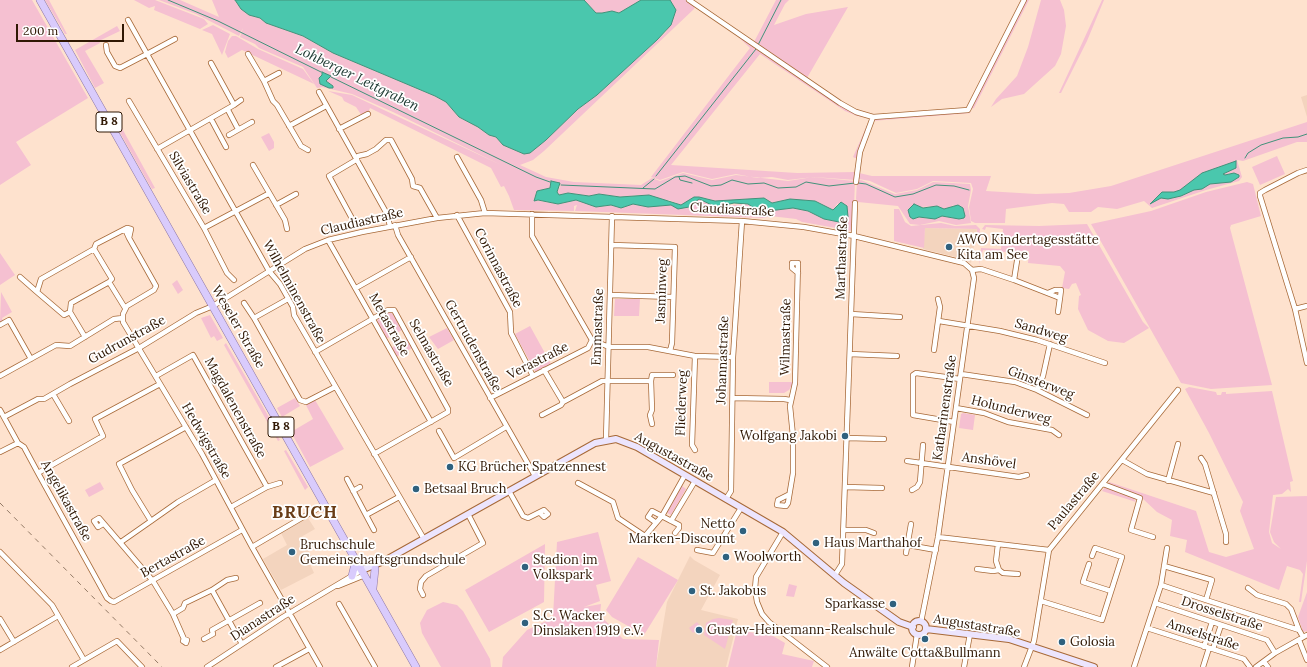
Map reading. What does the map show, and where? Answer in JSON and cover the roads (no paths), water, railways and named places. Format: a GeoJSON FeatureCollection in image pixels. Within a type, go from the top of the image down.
{"type":"FeatureCollection","features":[{"type":"Feature","properties":{"kind":"main road","name":"Weseler Straße"},"geometry":{"type":"LineString","coordinates":[[40,0],[374,590],[416,667]]}},
{"type":"Feature","properties":{"kind":"main road","name":"Augustastraße"},"geometry":{"type":"LineString","coordinates":[[363,572],[595,443],[606,440],[616,440],[628,443],[782,532],[835,575],[900,622],[913,627]]}},
{"type":"Feature","properties":{"kind":"main road"},"geometry":{"type":"LineString","coordinates":[[352,576],[356,560]]}},
{"type":"Feature","properties":{"kind":"main road","name":"Augustastraße"},"geometry":{"type":"LineString","coordinates":[[363,572],[374,569],[386,560]]}},
{"type":"Feature","properties":{"kind":"main road"},"geometry":{"type":"LineString","coordinates":[[374,569],[374,590]]}},
{"type":"Feature","properties":{"kind":"main road"},"geometry":{"type":"LineString","coordinates":[[917,622],[921,622],[925,624],[926,629],[922,634],[917,634],[913,631],[913,627],[917,622]]}},
{"type":"Feature","properties":{"kind":"main road","name":"Augustastraße"},"geometry":{"type":"LineString","coordinates":[[926,629],[1009,639],[1085,666],[1094,667]]}},
{"type":"Feature","properties":{"kind":"street"},"geometry":{"type":"LineString","coordinates":[[689,0],[840,103],[856,112],[873,117],[968,110],[1024,0]]}},
{"type":"Feature","properties":{"kind":"street","name":"Wilhelminenstraße"},"geometry":{"type":"LineString","coordinates":[[128,20],[269,271],[280,284],[293,307],[294,316],[424,539]]}},
{"type":"Feature","properties":{"kind":"street"},"geometry":{"type":"LineString","coordinates":[[106,45],[107,52],[115,66],[120,68],[175,39]]}},
{"type":"Feature","properties":{"kind":"street"},"geometry":{"type":"LineString","coordinates":[[248,54],[264,81],[273,101],[301,146],[308,150]]}},
{"type":"Feature","properties":{"kind":"street"},"geometry":{"type":"LineString","coordinates":[[211,63],[234,105]]}},
{"type":"Feature","properties":{"kind":"street"},"geometry":{"type":"LineString","coordinates":[[264,81],[279,73]]}},
{"type":"Feature","properties":{"kind":"street","name":"Gertrudenstraße"},"geometry":{"type":"LineString","coordinates":[[319,92],[506,427],[535,476]]}},
{"type":"Feature","properties":{"kind":"street","name":"Silviastraße"},"geometry":{"type":"LineString","coordinates":[[157,149],[228,110],[241,100]]}},
{"type":"Feature","properties":{"kind":"street","name":"Silviastraße"},"geometry":{"type":"LineString","coordinates":[[129,101],[204,228],[227,273],[234,280]]}},
{"type":"Feature","properties":{"kind":"street"},"geometry":{"type":"LineString","coordinates":[[289,126],[326,106]]}},
{"type":"Feature","properties":{"kind":"street"},"geometry":{"type":"LineString","coordinates":[[228,110],[238,129]]}},
{"type":"Feature","properties":{"kind":"street"},"geometry":{"type":"LineString","coordinates":[[339,130],[368,114]]}},
{"type":"Feature","properties":{"kind":"street"},"geometry":{"type":"LineString","coordinates":[[856,182],[860,152],[873,117]]}},
{"type":"Feature","properties":{"kind":"street"},"geometry":{"type":"LineString","coordinates":[[211,119],[226,147]]}},
{"type":"Feature","properties":{"kind":"street"},"geometry":{"type":"LineString","coordinates":[[229,135],[252,122]]}},
{"type":"Feature","properties":{"kind":"street"},"geometry":{"type":"LineString","coordinates":[[355,224],[329,176],[356,160],[358,156],[367,154],[376,149],[386,140],[391,140],[412,179],[413,186],[420,188],[437,218]]}},
{"type":"Feature","properties":{"kind":"street"},"geometry":{"type":"LineString","coordinates":[[457,157],[481,200],[485,213]]}},
{"type":"Feature","properties":{"kind":"street"},"geometry":{"type":"LineString","coordinates":[[253,165],[268,194],[285,220],[287,229]]}},
{"type":"Feature","properties":{"kind":"street"},"geometry":{"type":"LineString","coordinates":[[1307,170],[1298,173],[1260,193],[1295,309],[1307,363]]}},
{"type":"Feature","properties":{"kind":"street","name":"Silviastraße"},"geometry":{"type":"LineString","coordinates":[[204,228],[268,194]]}},
{"type":"Feature","properties":{"kind":"street"},"geometry":{"type":"LineString","coordinates":[[276,205],[296,194]]}},
{"type":"Feature","properties":{"kind":"street","name":"Marthastraße"},"geometry":{"type":"LineString","coordinates":[[835,575],[842,564],[844,530],[855,203]]}},
{"type":"Feature","properties":{"kind":"street","name":"Claudiastraße"},"geometry":{"type":"LineString","coordinates":[[213,306],[305,249],[328,240],[393,225],[457,215],[485,213],[742,221],[804,227],[854,236],[957,261],[964,263],[972,270]]}},
{"type":"Feature","properties":{"kind":"street"},"geometry":{"type":"LineString","coordinates":[[532,214],[532,236],[592,340],[608,347]]}},
{"type":"Feature","properties":{"kind":"street","name":"Corinnastraße"},"geometry":{"type":"LineString","coordinates":[[457,215],[510,312],[511,333],[534,376]]}},
{"type":"Feature","properties":{"kind":"street","name":"Emmastraße"},"geometry":{"type":"LineString","coordinates":[[606,440],[612,216]]}},
{"type":"Feature","properties":{"kind":"street","name":"Johannastraße"},"geometry":{"type":"LineString","coordinates":[[726,499],[731,491],[733,357],[742,221]]}},
{"type":"Feature","properties":{"kind":"street"},"geometry":{"type":"LineString","coordinates":[[0,376],[56,345],[70,346],[114,319],[123,318],[125,308],[154,290],[156,286],[129,238],[130,228],[125,229],[96,244],[94,249],[41,279],[37,292]]}},
{"type":"Feature","properties":{"kind":"street","name":"Metastraße"},"geometry":{"type":"LineString","coordinates":[[328,240],[431,422]]}},
{"type":"Feature","properties":{"kind":"street","name":"Jasminweg"},"geometry":{"type":"LineString","coordinates":[[612,246],[675,247],[672,343],[670,351]]}},
{"type":"Feature","properties":{"kind":"street"},"geometry":{"type":"LineString","coordinates":[[85,337],[70,312],[71,303],[112,279],[94,249]]}},
{"type":"Feature","properties":{"kind":"street"},"geometry":{"type":"LineString","coordinates":[[356,288],[410,256]]}},
{"type":"Feature","properties":{"kind":"street"},"geometry":{"type":"LineString","coordinates":[[1014,280],[1016,261]]}},
{"type":"Feature","properties":{"kind":"street"},"geometry":{"type":"LineString","coordinates":[[972,270],[981,269],[1060,298]]}},
{"type":"Feature","properties":{"kind":"street","name":"Katharinenstraße"},"geometry":{"type":"LineString","coordinates":[[921,622],[938,537],[974,283],[972,270]]}},
{"type":"Feature","properties":{"kind":"street","name":"Wilmastraße"},"geometry":{"type":"LineString","coordinates":[[788,496],[793,473],[794,453],[790,400],[796,383],[798,273]]}},
{"type":"Feature","properties":{"kind":"street"},"geometry":{"type":"LineString","coordinates":[[20,277],[64,315],[70,312]]}},
{"type":"Feature","properties":{"kind":"street"},"geometry":{"type":"LineString","coordinates":[[109,282],[125,308]]}},
{"type":"Feature","properties":{"kind":"street"},"geometry":{"type":"LineString","coordinates":[[1048,293],[1055,290],[1061,290],[1058,312]]}},
{"type":"Feature","properties":{"kind":"street"},"geometry":{"type":"LineString","coordinates":[[611,295],[673,297]]}},
{"type":"Feature","properties":{"kind":"street"},"geometry":{"type":"LineString","coordinates":[[254,318],[288,299]]}},
{"type":"Feature","properties":{"kind":"street"},"geometry":{"type":"LineString","coordinates":[[934,350],[939,321],[940,307],[938,299]]}},
{"type":"Feature","properties":{"kind":"street"},"geometry":{"type":"LineString","coordinates":[[244,303],[300,400],[306,402],[335,387]]}},
{"type":"Feature","properties":{"kind":"street","name":"Gudrunstraße"},"geometry":{"type":"LineString","coordinates":[[4,417],[38,399],[44,399],[139,348],[196,313],[213,306]]}},
{"type":"Feature","properties":{"kind":"street"},"geometry":{"type":"LineString","coordinates":[[1295,309],[1307,306]]}},
{"type":"Feature","properties":{"kind":"street","name":"Selmastraße"},"geometry":{"type":"LineString","coordinates":[[315,352],[388,310],[394,310],[433,379],[448,409],[448,412],[374,454]]}},
{"type":"Feature","properties":{"kind":"street","name":"Marthastraße"},"geometry":{"type":"LineString","coordinates":[[851,314],[900,317]]}},
{"type":"Feature","properties":{"kind":"street","name":"Hedwigstraße"},"geometry":{"type":"LineString","coordinates":[[123,318],[216,480],[242,530],[320,667]]}},
{"type":"Feature","properties":{"kind":"street"},"geometry":{"type":"LineString","coordinates":[[0,325],[9,320],[31,359]]}},
{"type":"Feature","properties":{"kind":"street","name":"Sandweg"},"geometry":{"type":"LineString","coordinates":[[939,321],[1000,331],[1050,344],[1106,363]]}},
{"type":"Feature","properties":{"kind":"street","name":"Verastraße"},"geometry":{"type":"LineString","coordinates":[[490,398],[588,348],[592,340]]}},
{"type":"Feature","properties":{"kind":"street"},"geometry":{"type":"LineString","coordinates":[[1037,390],[1043,376],[1050,344]]}},
{"type":"Feature","properties":{"kind":"street","name":"Fliederweg"},"geometry":{"type":"LineString","coordinates":[[608,347],[648,347],[695,356],[733,357]]}},
{"type":"Feature","properties":{"kind":"street"},"geometry":{"type":"LineString","coordinates":[[850,354],[897,356]]}},
{"type":"Feature","properties":{"kind":"street","name":"Magdalenenstraße"},"geometry":{"type":"LineString","coordinates":[[156,376],[193,355],[267,487]]}},
{"type":"Feature","properties":{"kind":"street","name":"Fliederweg"},"geometry":{"type":"LineString","coordinates":[[695,356],[692,445],[695,450]]}},
{"type":"Feature","properties":{"kind":"street"},"geometry":{"type":"LineString","coordinates":[[544,370],[563,402]]}},
{"type":"Feature","properties":{"kind":"street","name":"Ginsterweg"},"geometry":{"type":"LineString","coordinates":[[954,422],[913,415],[913,376],[916,373],[1015,382],[1037,390],[1087,415]]}},
{"type":"Feature","properties":{"kind":"street"},"geometry":{"type":"LineString","coordinates":[[652,424],[652,375],[673,375]]}},
{"type":"Feature","properties":{"kind":"street"},"geometry":{"type":"LineString","coordinates":[[542,415],[602,381],[651,381]]}},
{"type":"Feature","properties":{"kind":"street"},"geometry":{"type":"LineString","coordinates":[[38,473],[103,436],[95,419],[160,384]]}},
{"type":"Feature","properties":{"kind":"street","name":"Paulastraße"},"geometry":{"type":"LineString","coordinates":[[1024,667],[1032,647],[1049,550],[1178,390]]}},
{"type":"Feature","properties":{"kind":"street"},"geometry":{"type":"LineString","coordinates":[[53,394],[69,421]]}},
{"type":"Feature","properties":{"kind":"street"},"geometry":{"type":"LineString","coordinates":[[733,398],[790,400]]}},
{"type":"Feature","properties":{"kind":"street","name":"Holunderweg"},"geometry":{"type":"LineString","coordinates":[[956,408],[984,413],[1008,422],[1052,430],[1058,435]]}},
{"type":"Feature","properties":{"kind":"street","name":"Angelikastraße"},"geometry":{"type":"LineString","coordinates":[[0,410],[18,443],[24,447],[106,598],[114,602]]}},
{"type":"Feature","properties":{"kind":"street"},"geometry":{"type":"LineString","coordinates":[[151,521],[119,464],[186,427]]}},
{"type":"Feature","properties":{"kind":"street"},"geometry":{"type":"LineString","coordinates":[[438,431],[454,458],[506,427]]}},
{"type":"Feature","properties":{"kind":"street"},"geometry":{"type":"LineString","coordinates":[[847,438],[884,440]]}},
{"type":"Feature","properties":{"kind":"street"},"geometry":{"type":"LineString","coordinates":[[0,452],[18,443]]}},
{"type":"Feature","properties":{"kind":"street"},"geometry":{"type":"LineString","coordinates":[[1168,481],[1178,444]]}},
{"type":"Feature","properties":{"kind":"street"},"geometry":{"type":"LineString","coordinates":[[912,490],[917,487],[920,482],[923,445]]}},
{"type":"Feature","properties":{"kind":"street"},"geometry":{"type":"LineString","coordinates":[[1201,458],[1205,464],[1214,493],[1226,542]]}},
{"type":"Feature","properties":{"kind":"street"},"geometry":{"type":"LineString","coordinates":[[1122,460],[1134,469],[1168,481],[1214,493]]}},
{"type":"Feature","properties":{"kind":"street","name":"Anshövel"},"geometry":{"type":"LineString","coordinates":[[907,461],[1019,477],[1026,475]]}},
{"type":"Feature","properties":{"kind":"street"},"geometry":{"type":"LineString","coordinates":[[578,483],[613,502],[618,518],[645,536],[655,522],[662,516],[685,475]]}},
{"type":"Feature","properties":{"kind":"street"},"geometry":{"type":"LineString","coordinates":[[347,479],[374,530]]}},
{"type":"Feature","properties":{"kind":"street"},"geometry":{"type":"LineString","coordinates":[[121,542],[178,502],[216,480]]}},
{"type":"Feature","properties":{"kind":"street"},"geometry":{"type":"LineString","coordinates":[[671,520],[695,481]]}},
{"type":"Feature","properties":{"kind":"street"},"geometry":{"type":"LineString","coordinates":[[231,507],[267,487],[280,483]]}},
{"type":"Feature","properties":{"kind":"street"},"geometry":{"type":"LineString","coordinates":[[1103,484],[1140,498],[1130,530],[1153,537]]}},
{"type":"Feature","properties":{"kind":"street"},"geometry":{"type":"LineString","coordinates":[[353,491],[360,487]]}},
{"type":"Feature","properties":{"kind":"street"},"geometry":{"type":"LineString","coordinates":[[845,487],[882,488]]}},
{"type":"Feature","properties":{"kind":"street"},"geometry":{"type":"LineString","coordinates":[[509,491],[522,516],[528,518],[540,513]]}},
{"type":"Feature","properties":{"kind":"street"},"geometry":{"type":"LineString","coordinates":[[366,515],[399,497]]}},
{"type":"Feature","properties":{"kind":"street"},"geometry":{"type":"LineString","coordinates":[[697,550],[713,553],[741,508]]}},
{"type":"Feature","properties":{"kind":"street"},"geometry":{"type":"LineString","coordinates":[[252,547],[317,509]]}},
{"type":"Feature","properties":{"kind":"street"},"geometry":{"type":"LineString","coordinates":[[655,522],[648,517],[652,510],[671,520],[680,528],[675,533]]}},
{"type":"Feature","properties":{"kind":"street"},"geometry":{"type":"LineString","coordinates":[[423,595],[420,589],[421,582],[426,576],[483,543],[468,514]]}},
{"type":"Feature","properties":{"kind":"street"},"geometry":{"type":"LineString","coordinates":[[103,524],[121,542],[153,581],[173,614],[184,639]]}},
{"type":"Feature","properties":{"kind":"street"},"geometry":{"type":"LineString","coordinates":[[906,553],[911,524]]}},
{"type":"Feature","properties":{"kind":"street","name":"Bertastraße"},"geometry":{"type":"LineString","coordinates":[[114,602],[242,530]]}},
{"type":"Feature","properties":{"kind":"street"},"geometry":{"type":"LineString","coordinates":[[844,530],[866,530],[874,533]]}},
{"type":"Feature","properties":{"kind":"street"},"geometry":{"type":"LineString","coordinates":[[782,532],[756,577],[755,589],[757,602],[762,614],[769,622],[827,667]]}},
{"type":"Feature","properties":{"kind":"street"},"geometry":{"type":"LineString","coordinates":[[938,537],[1049,550]]}},
{"type":"Feature","properties":{"kind":"street"},"geometry":{"type":"LineString","coordinates":[[998,544],[996,561],[999,570],[1003,573],[1018,574]]}},
{"type":"Feature","properties":{"kind":"street"},"geometry":{"type":"LineString","coordinates":[[908,545],[936,550]]}},
{"type":"Feature","properties":{"kind":"street"},"geometry":{"type":"LineString","coordinates":[[1041,601],[1102,620],[1122,557],[1095,548],[1092,556]]}},
{"type":"Feature","properties":{"kind":"street"},"geometry":{"type":"LineString","coordinates":[[1134,667],[1160,585],[1167,548]]}},
{"type":"Feature","properties":{"kind":"street"},"geometry":{"type":"LineString","coordinates":[[0,552],[44,595],[52,605],[84,660]]}},
{"type":"Feature","properties":{"kind":"street"},"geometry":{"type":"LineString","coordinates":[[1089,564],[1084,582],[1111,590]]}},
{"type":"Feature","properties":{"kind":"street"},"geometry":{"type":"LineString","coordinates":[[1164,566],[1212,580],[1206,600]]}},
{"type":"Feature","properties":{"kind":"street"},"geometry":{"type":"LineString","coordinates":[[977,569],[994,571],[999,570]]}},
{"type":"Feature","properties":{"kind":"street","name":"Dianastraße"},"geometry":{"type":"LineString","coordinates":[[333,588],[352,576],[363,572]]}},
{"type":"Feature","properties":{"kind":"street","name":"Dianastraße"},"geometry":{"type":"LineString","coordinates":[[207,667],[216,665],[242,644],[289,613],[363,572]]}},
{"type":"Feature","properties":{"kind":"street"},"geometry":{"type":"LineString","coordinates":[[173,614],[183,608],[185,603],[212,590],[228,580],[236,578]]}},
{"type":"Feature","properties":{"kind":"street"},"geometry":{"type":"LineString","coordinates":[[1160,585],[1299,630]]}},
{"type":"Feature","properties":{"kind":"street"},"geometry":{"type":"LineString","coordinates":[[1248,588],[1257,595],[1286,604],[1291,609],[1303,638],[1307,660]]}},
{"type":"Feature","properties":{"kind":"street"},"geometry":{"type":"LineString","coordinates":[[212,590],[242,644]]}},
{"type":"Feature","properties":{"kind":"street"},"geometry":{"type":"LineString","coordinates":[[204,639],[213,634],[212,630],[260,602]]}},
{"type":"Feature","properties":{"kind":"street","name":"Drosselstraße"},"geometry":{"type":"LineString","coordinates":[[1155,603],[1267,640],[1275,653]]}},
{"type":"Feature","properties":{"kind":"street"},"geometry":{"type":"LineString","coordinates":[[339,604],[375,667]]}},
{"type":"Feature","properties":{"kind":"street"},"geometry":{"type":"LineString","coordinates":[[0,650],[58,616]]}},
{"type":"Feature","properties":{"kind":"street"},"geometry":{"type":"LineString","coordinates":[[0,619],[14,642]]}},
{"type":"Feature","properties":{"kind":"street"},"geometry":{"type":"LineString","coordinates":[[1209,648],[1212,622]]}},
{"type":"Feature","properties":{"kind":"street"},"geometry":{"type":"LineString","coordinates":[[1202,667],[1209,648],[1221,625]]}},
{"type":"Feature","properties":{"kind":"street","name":"Amselstraße"},"geometry":{"type":"LineString","coordinates":[[1147,628],[1244,659],[1250,667]]}},
{"type":"Feature","properties":{"kind":"street"},"geometry":{"type":"LineString","coordinates":[[912,667],[917,634]]}},
{"type":"Feature","properties":{"kind":"street"},"geometry":{"type":"LineString","coordinates":[[964,667],[970,634]]}},
{"type":"Feature","properties":{"kind":"street"},"geometry":{"type":"LineString","coordinates":[[1256,667],[1275,653],[1303,638]]}},
{"type":"Feature","properties":{"kind":"street"},"geometry":{"type":"LineString","coordinates":[[72,667],[117,641],[142,667]]}},
{"type":"Feature","properties":{"kind":"street"},"geometry":{"type":"LineString","coordinates":[[279,666],[309,649]]}},
{"type":"Feature","properties":{"kind":"street"},"geometry":{"type":"LineString","coordinates":[[1264,662],[1268,667]]}},
{"type":"Feature","properties":{"kind":"water"},"geometry":{"type":"Polygon","coordinates":[[[235,0],[584,0],[596,13],[612,11],[619,13],[641,0],[670,0],[676,10],[671,25],[657,40],[597,95],[578,109],[546,140],[530,153],[524,154],[503,145],[496,137],[489,135],[478,127],[459,117],[446,102],[435,96],[333,53],[303,36],[266,23],[260,18],[249,15],[241,9],[235,0]]]}},
{"type":"Feature","properties":{"kind":"water"},"geometry":{"type":"Polygon","coordinates":[[[322,72],[331,76],[326,81],[333,86],[333,88],[320,84],[319,78],[322,75],[322,72]]]}},
{"type":"Feature","properties":{"kind":"water"},"geometry":{"type":"Polygon","coordinates":[[[1236,161],[1236,168],[1223,174],[1234,173],[1239,175],[1239,177],[1231,182],[1210,184],[1202,189],[1194,190],[1181,196],[1168,199],[1161,198],[1150,204],[1162,192],[1174,192],[1180,190],[1202,173],[1236,161]]]}},
{"type":"Feature","properties":{"kind":"water"},"geometry":{"type":"Polygon","coordinates":[[[551,181],[560,183],[557,192],[559,195],[568,193],[589,196],[599,194],[620,197],[649,195],[681,205],[694,197],[715,201],[764,198],[772,203],[790,199],[815,201],[833,210],[841,202],[847,206],[848,217],[843,222],[839,222],[824,219],[808,211],[793,208],[760,212],[748,204],[734,203],[716,207],[699,199],[689,207],[678,209],[671,205],[648,207],[633,204],[621,208],[611,205],[596,207],[576,200],[558,204],[538,200],[534,201],[537,191],[550,188],[551,181]]]}},
{"type":"Feature","properties":{"kind":"water"},"geometry":{"type":"Polygon","coordinates":[[[914,204],[923,208],[937,206],[944,209],[958,205],[963,208],[965,216],[964,218],[959,219],[942,216],[935,219],[919,217],[913,219],[910,217],[908,210],[914,204]]]}},
{"type":"Feature","properties":{"kind":"waterway","name":"Lohberger Leitgraben"},"geometry":{"type":"LineString","coordinates":[[168,0],[218,21],[321,72]]}},
{"type":"Feature","properties":{"kind":"waterway"},"geometry":{"type":"LineString","coordinates":[[758,45],[781,0]]}},
{"type":"Feature","properties":{"kind":"waterway"},"geometry":{"type":"LineString","coordinates":[[656,176],[756,49]]}},
{"type":"Feature","properties":{"kind":"waterway","name":"Lohberger Leitgraben"},"geometry":{"type":"LineString","coordinates":[[331,77],[536,177],[550,182]]}},
{"type":"Feature","properties":{"kind":"waterway"},"geometry":{"type":"LineString","coordinates":[[1245,158],[1248,153],[1261,145],[1283,138],[1298,137],[1307,134]]}},
{"type":"Feature","properties":{"kind":"waterway"},"geometry":{"type":"LineString","coordinates":[[561,185],[655,189],[675,177],[685,176],[711,186],[721,185],[732,180],[748,184],[764,183],[778,188],[796,187],[806,182],[829,186],[855,183]]}},
{"type":"Feature","properties":{"kind":"waterway"},"geometry":{"type":"LineString","coordinates":[[679,177],[680,180],[692,183]]}},
{"type":"Feature","properties":{"kind":"waterway"},"geometry":{"type":"LineString","coordinates":[[643,188],[654,179]]}},
{"type":"Feature","properties":{"kind":"waterway"},"geometry":{"type":"LineString","coordinates":[[858,183],[866,184],[895,197],[913,194],[936,185],[954,186],[969,190]]}},
{"type":"Feature","properties":{"kind":"railway"},"geometry":{"type":"LineString","coordinates":[[0,503],[162,667]]}},
{"type":"Feature","properties":{"kind":"place","name":"AWO Kindertagesstätte Kita am See"},"geometry":{"type":"Point","coordinates":[949,247]}},
{"type":"Feature","properties":{"kind":"place","name":"Wolfgang Jakobi"},"geometry":{"type":"Point","coordinates":[845,436]}},
{"type":"Feature","properties":{"kind":"place","name":"KG Brücher Spatzennest"},"geometry":{"type":"Point","coordinates":[450,467]}},
{"type":"Feature","properties":{"kind":"place","name":"Betsaal Bruch"},"geometry":{"type":"Point","coordinates":[416,489]}},
{"type":"Feature","properties":{"kind":"place","name":"Netto Marken-Discount"},"geometry":{"type":"Point","coordinates":[743,531]}},
{"type":"Feature","properties":{"kind":"place","name":"Haus Marthahof"},"geometry":{"type":"Point","coordinates":[816,543]}},
{"type":"Feature","properties":{"kind":"place","name":"Bruchschule Gemeinschaftsgrundschule"},"geometry":{"type":"Point","coordinates":[292,552]}},
{"type":"Feature","properties":{"kind":"place","name":"Woolworth"},"geometry":{"type":"Point","coordinates":[726,557]}},
{"type":"Feature","properties":{"kind":"place","name":"Stadion im Volkspark"},"geometry":{"type":"Point","coordinates":[525,567]}},
{"type":"Feature","properties":{"kind":"place","name":"St. Jakobus"},"geometry":{"type":"Point","coordinates":[692,591]}},
{"type":"Feature","properties":{"kind":"place","name":"Sparkasse"},"geometry":{"type":"Point","coordinates":[893,604]}},
{"type":"Feature","properties":{"kind":"place","name":"S.C. Wacker Dinslaken 1919 e.V."},"geometry":{"type":"Point","coordinates":[525,623]}},
{"type":"Feature","properties":{"kind":"place","name":"Gustav-Heinemann-Realschule"},"geometry":{"type":"Point","coordinates":[699,630]}},
{"type":"Feature","properties":{"kind":"place","name":"Anwälte Cotta&Bullmann"},"geometry":{"type":"Point","coordinates":[925,639]}},
{"type":"Feature","properties":{"kind":"place","name":"Golosia"},"geometry":{"type":"Point","coordinates":[1062,642]}},
{"type":"Feature","properties":{"kind":"district","name":"BRUCH"},"geometry":{"type":"Point","coordinates":[305,513]}}]}
